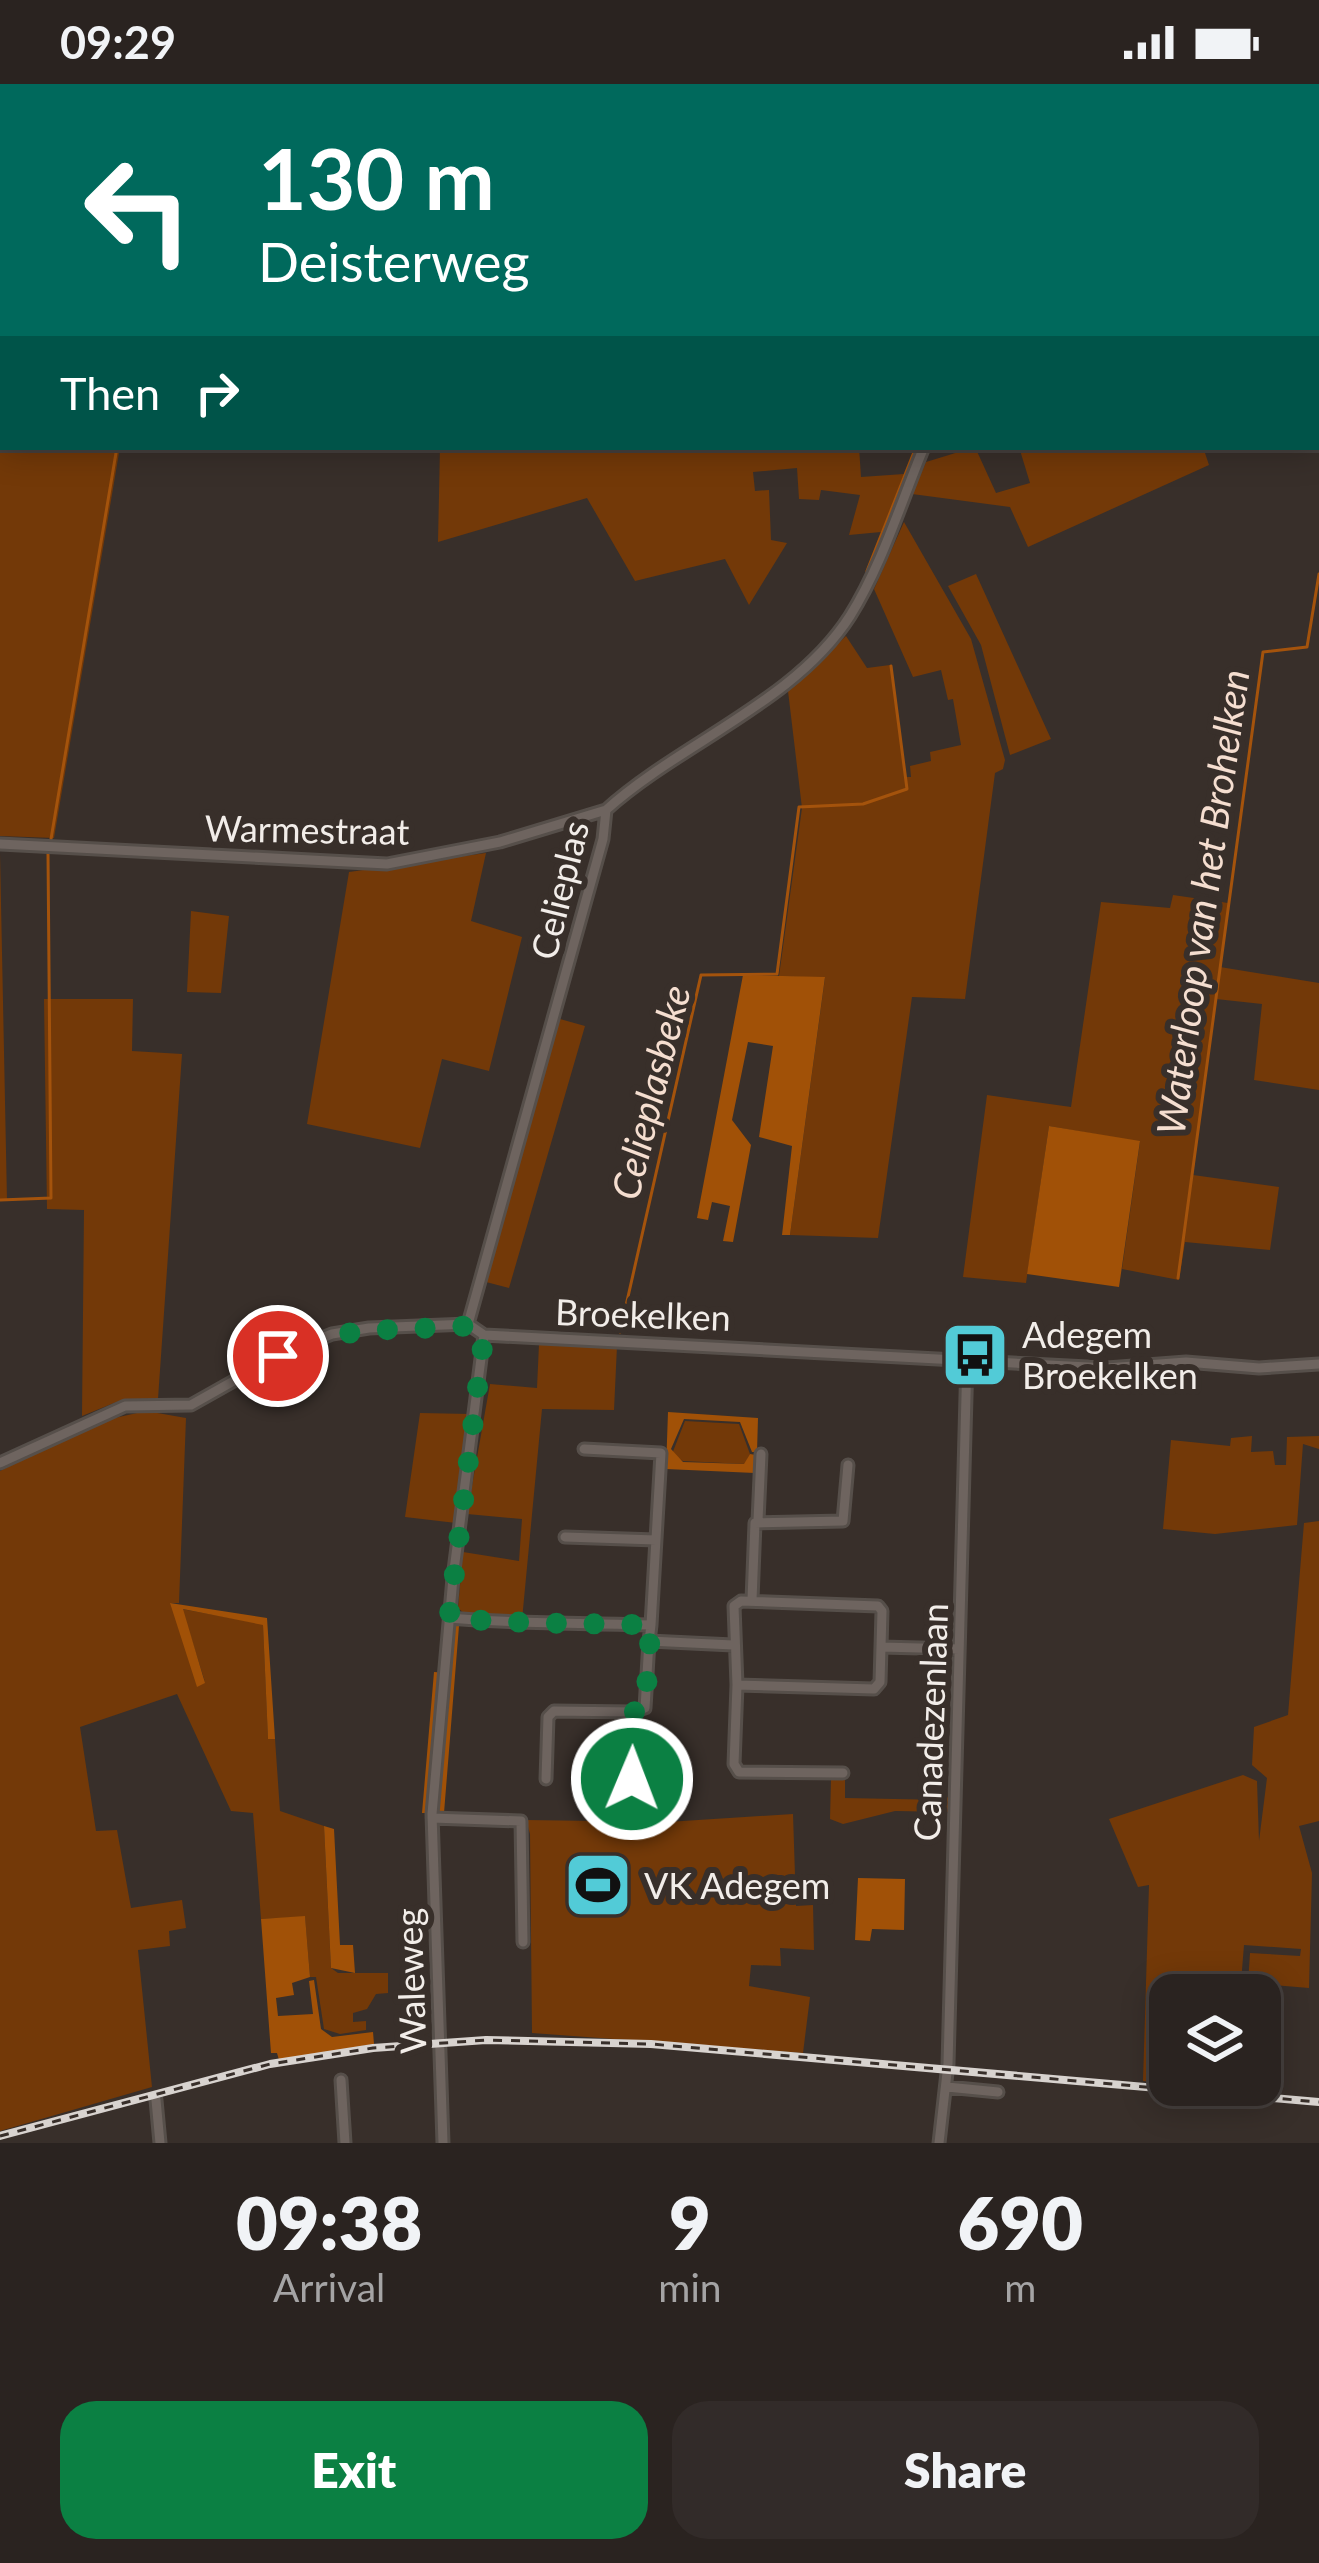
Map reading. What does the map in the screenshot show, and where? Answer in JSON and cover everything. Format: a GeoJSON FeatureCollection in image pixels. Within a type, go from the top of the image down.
{"type":"FeatureCollection","features":[{"type":"Feature","properties":{"kind":"street","name":"Celieplas"},"geometry":{"type":"LineString","coordinates":[[468,1324],[603,839],[606,809],[729,725],[835,636],[859,600],[923,450]]}},
{"type":"Feature","properties":{"kind":"street","name":"Warmestraat"},"geometry":{"type":"LineString","coordinates":[[0,844],[387,864],[500,842],[606,809]]}},
{"type":"Feature","properties":{"kind":"street"},"geometry":{"type":"LineString","coordinates":[[0,1463],[125,1406],[191,1405],[278,1356],[332,1334],[468,1324],[484,1335]]}},
{"type":"Feature","properties":{"kind":"street","name":"Broekelken"},"geometry":{"type":"LineString","coordinates":[[484,1335],[1121,1368],[1186,1362],[1259,1368],[1319,1364]]}},
{"type":"Feature","properties":{"kind":"street","name":"Waleweg"},"geometry":{"type":"LineString","coordinates":[[443,2143],[432,1818],[449,1618],[484,1335]]}},
{"type":"Feature","properties":{"kind":"street","name":"Canadezenlaan"},"geometry":{"type":"LineString","coordinates":[[939,2143],[947,2087],[967,1359]]}},
{"type":"Feature","properties":{"kind":"street"},"geometry":{"type":"LineString","coordinates":[[546,1779],[548,1717],[554,1711],[634,1712],[645,1708],[661,1453],[584,1450]]}},
{"type":"Feature","properties":{"kind":"street"},"geometry":{"type":"LineString","coordinates":[[752,1600],[760,1454]]}},
{"type":"Feature","properties":{"kind":"street"},"geometry":{"type":"LineString","coordinates":[[758,1521],[843,1521],[848,1465]]}},
{"type":"Feature","properties":{"kind":"street"},"geometry":{"type":"LineString","coordinates":[[565,1537],[656,1540]]}},
{"type":"Feature","properties":{"kind":"street"},"geometry":{"type":"LineString","coordinates":[[736,1685],[874,1689],[880,1682],[882,1610],[878,1606],[752,1600],[734,1606],[734,1764],[739,1772],[843,1773]]}},
{"type":"Feature","properties":{"kind":"street"},"geometry":{"type":"LineString","coordinates":[[449,1618],[525,1625],[651,1625]]}},
{"type":"Feature","properties":{"kind":"street"},"geometry":{"type":"LineString","coordinates":[[649,1641],[734,1645]]}},
{"type":"Feature","properties":{"kind":"street"},"geometry":{"type":"LineString","coordinates":[[881,1647],[959,1649]]}},
{"type":"Feature","properties":{"kind":"street"},"geometry":{"type":"LineString","coordinates":[[632,1779],[634,1712]]}},
{"type":"Feature","properties":{"kind":"street"},"geometry":{"type":"LineString","coordinates":[[432,1818],[521,1821],[523,1942]]}},
{"type":"Feature","properties":{"kind":"street"},"geometry":{"type":"LineString","coordinates":[[340,2080],[345,2143]]}},
{"type":"Feature","properties":{"kind":"street"},"geometry":{"type":"LineString","coordinates":[[947,2087],[998,2092]]}},
{"type":"Feature","properties":{"kind":"street"},"geometry":{"type":"LineString","coordinates":[[156,2100],[160,2143]]}},
{"type":"Feature","properties":{"kind":"shaded area"},"geometry":{"type":"Polygon","coordinates":[[[0,450],[119,450],[54,838],[0,836],[0,450]]]}},
{"type":"Feature","properties":{"kind":"shaded area"},"geometry":{"type":"Polygon","coordinates":[[[440,450],[859,450],[861,477],[904,474],[881,532],[849,535],[860,495],[821,490],[819,500],[799,499],[797,468],[753,472],[755,491],[769,490],[771,540],[787,543],[749,605],[725,559],[635,581],[587,498],[438,542],[440,450]]]}},
{"type":"Feature","properties":{"kind":"shaded area"},"geometry":{"type":"Polygon","coordinates":[[[976,450],[996,493],[1030,483],[1020,450],[1204,450],[1209,465],[1028,547],[1010,507],[912,494],[926,462],[976,450]]]}},
{"type":"Feature","properties":{"kind":"shaded area"},"geometry":{"type":"Polygon","coordinates":[[[904,522],[971,639],[1005,760],[1003,769],[995,773],[965,999],[912,997],[878,1238],[790,1235],[825,978],[779,976],[802,808],[788,691],[846,636],[867,668],[890,665],[905,777],[911,777],[910,766],[931,761],[930,752],[961,745],[953,699],[948,700],[941,670],[913,677],[874,589],[904,522]]]}},
{"type":"Feature","properties":{"kind":"shaded area"},"geometry":{"type":"Polygon","coordinates":[[[976,574],[1051,739],[1010,755],[981,645],[948,586],[976,574]]]}},
{"type":"Feature","properties":{"kind":"shaded area"},"geometry":{"type":"Polygon","coordinates":[[[0,853],[7,1200],[0,1200],[0,853]]]}},
{"type":"Feature","properties":{"kind":"shaded area"},"geometry":{"type":"Polygon","coordinates":[[[486,853],[471,921],[522,937],[489,1071],[442,1059],[420,1148],[307,1124],[349,872],[486,853]]]}},
{"type":"Feature","properties":{"kind":"shaded area"},"geometry":{"type":"Polygon","coordinates":[[[1173,895],[1228,903],[1220,967],[1319,983],[1319,1090],[1254,1080],[1262,1004],[1216,999],[1193,1175],[1279,1187],[1270,1250],[1185,1242],[1179,1280],[1122,1269],[1140,1142],[1049,1126],[1026,1283],[963,1277],[987,1095],[1071,1107],[1101,902],[1170,908],[1173,895]]]}},
{"type":"Feature","properties":{"kind":"shaded area"},"geometry":{"type":"Polygon","coordinates":[[[191,911],[229,916],[221,993],[187,992],[191,911]]]}},
{"type":"Feature","properties":{"kind":"shaded area"},"geometry":{"type":"Polygon","coordinates":[[[743,975],[825,977],[790,1235],[782,1235],[792,1146],[759,1137],[773,1046],[748,1042],[732,1120],[751,1145],[733,1242],[723,1241],[730,1206],[712,1202],[708,1220],[697,1218],[743,975]]]}},
{"type":"Feature","properties":{"kind":"shaded area"},"geometry":{"type":"Polygon","coordinates":[[[44,999],[133,999],[132,1051],[182,1054],[158,1399],[119,1401],[82,1416],[84,1210],[47,1209],[44,999]]]}},
{"type":"Feature","properties":{"kind":"shaded area"},"geometry":{"type":"Polygon","coordinates":[[[560,1019],[585,1026],[509,1288],[486,1282],[560,1019]]]}},
{"type":"Feature","properties":{"kind":"shaded area"},"geometry":{"type":"Polygon","coordinates":[[[1049,1126],[1140,1141],[1119,1287],[1027,1274],[1049,1126]]]}},
{"type":"Feature","properties":{"kind":"shaded area"},"geometry":{"type":"Polygon","coordinates":[[[539,1344],[617,1346],[614,1410],[542,1409],[522,1620],[466,1615],[458,1608],[463,1552],[519,1561],[522,1519],[467,1514],[490,1384],[537,1388],[539,1344]]]}},
{"type":"Feature","properties":{"kind":"shaded area"},"geometry":{"type":"Polygon","coordinates":[[[146,1411],[186,1418],[179,1603],[171,1603],[205,1682],[182,1609],[263,1624],[268,1738],[275,1739],[280,1811],[324,1826],[331,1968],[338,1973],[388,1973],[388,1993],[376,1994],[367,2009],[353,2013],[353,2022],[366,2021],[366,2030],[340,2034],[324,2029],[316,1977],[310,1977],[305,1917],[261,1919],[253,1813],[231,1811],[177,1694],[80,1727],[96,1831],[117,1830],[131,1908],[182,1900],[186,1928],[169,1931],[170,1946],[138,1950],[152,2087],[0,2131],[0,1471],[101,1421],[146,1411]]]}},
{"type":"Feature","properties":{"kind":"shaded area"},"geometry":{"type":"Polygon","coordinates":[[[668,1412],[758,1418],[757,1452],[752,1452],[740,1422],[684,1419],[671,1449],[683,1462],[744,1464],[750,1454],[756,1455],[755,1473],[666,1469],[668,1412]]]}},
{"type":"Feature","properties":{"kind":"shaded area"},"geometry":{"type":"Polygon","coordinates":[[[420,1413],[470,1414],[456,1523],[405,1517],[420,1413]]]}},
{"type":"Feature","properties":{"kind":"shaded area"},"geometry":{"type":"Polygon","coordinates":[[[685,1421],[739,1424],[750,1454],[745,1464],[683,1461],[672,1454],[685,1421]]]}},
{"type":"Feature","properties":{"kind":"shaded area"},"geometry":{"type":"Polygon","coordinates":[[[1252,1436],[1251,1452],[1273,1451],[1275,1465],[1286,1465],[1287,1437],[1319,1436],[1319,1449],[1303,1444],[1297,1525],[1215,1534],[1163,1529],[1171,1440],[1230,1446],[1231,1438],[1252,1436]]]}},
{"type":"Feature","properties":{"kind":"shaded area"},"geometry":{"type":"Polygon","coordinates":[[[1319,1521],[1319,1821],[1299,1826],[1312,1873],[1309,1988],[1281,1986],[1281,1974],[1249,1974],[1250,1953],[1300,1956],[1301,1949],[1244,1945],[1242,1974],[1149,1974],[1149,2082],[1143,2081],[1149,1885],[1138,1887],[1109,1819],[1243,1775],[1257,1781],[1259,1841],[1267,1778],[1252,1765],[1254,1727],[1288,1715],[1304,1523],[1319,1521]]]}},
{"type":"Feature","properties":{"kind":"shaded area"},"geometry":{"type":"Polygon","coordinates":[[[170,1603],[267,1618],[275,1739],[268,1739],[263,1625],[183,1609],[205,1683],[197,1687],[170,1603]]]}},
{"type":"Feature","properties":{"kind":"shaded area"},"geometry":{"type":"Polygon","coordinates":[[[453,1625],[459,1626],[444,1813],[422,1813],[434,1672],[448,1673],[453,1625]]]}},
{"type":"Feature","properties":{"kind":"shaded area"},"geometry":{"type":"Polygon","coordinates":[[[831,1779],[845,1779],[845,1798],[944,1800],[951,1794],[951,1812],[895,1811],[843,1824],[830,1819],[831,1779]]]}},
{"type":"Feature","properties":{"kind":"shaded area"},"geometry":{"type":"Polygon","coordinates":[[[793,1814],[796,1906],[813,1905],[814,1950],[780,1948],[781,1966],[751,1965],[749,1986],[810,1997],[803,2053],[532,2033],[530,1834],[526,1820],[667,1822],[793,1814]]]}},
{"type":"Feature","properties":{"kind":"shaded area"},"geometry":{"type":"Polygon","coordinates":[[[324,1826],[334,1829],[340,1945],[353,1945],[355,1973],[331,1968],[324,1826]]]}},
{"type":"Feature","properties":{"kind":"shaded area"},"geometry":{"type":"Polygon","coordinates":[[[858,1878],[905,1879],[904,1930],[872,1929],[870,1941],[855,1940],[858,1878]]]}},
{"type":"Feature","properties":{"kind":"shaded area"},"geometry":{"type":"Polygon","coordinates":[[[305,1916],[310,1977],[292,1983],[294,1995],[276,1998],[278,2016],[313,2014],[309,1981],[314,1980],[321,2029],[332,2037],[373,2032],[374,2044],[279,2060],[277,2053],[271,2053],[261,1919],[305,1916]]]}},
{"type":"Feature","properties":{"kind":"waterway"},"geometry":{"type":"LineString","coordinates":[[51,839],[116,450]]}},
{"type":"Feature","properties":{"kind":"waterway","name":"Celieplasbeke"},"geometry":{"type":"LineString","coordinates":[[867,571],[915,450]]}},
{"type":"Feature","properties":{"kind":"waterway","name":"Waterloop van het Brohelken"},"geometry":{"type":"LineString","coordinates":[[1178,1278],[1263,652],[1307,647],[1319,574]]}},
{"type":"Feature","properties":{"kind":"waterway","name":"Celieplasbeke"},"geometry":{"type":"LineString","coordinates":[[620,1332],[701,975],[777,974],[799,807],[863,804],[907,789],[891,666]]}},
{"type":"Feature","properties":{"kind":"waterway"},"geometry":{"type":"LineString","coordinates":[[0,1200],[51,1198],[48,854]]}},
{"type":"Feature","properties":{"kind":"railway"},"geometry":{"type":"LineString","coordinates":[[0,2136],[270,2064],[373,2048],[486,2040],[651,2044],[1319,2102]]}},
{"type":"Feature","properties":{"kind":"place","name":"Adegem Broekelken"},"geometry":{"type":"Point","coordinates":[975,1355]}},
{"type":"Feature","properties":{"kind":"place","name":"VK Adegem"},"geometry":{"type":"Point","coordinates":[598,1885]}},
{"type":"Feature","properties":{"kind":"route"},"geometry":{"type":"LineString","coordinates":[[278,1356],[332,1334],[369,1328],[468,1324],[484,1335],[449,1618],[525,1625],[651,1625],[645,1708],[634,1712],[632,1779]]}}]}
